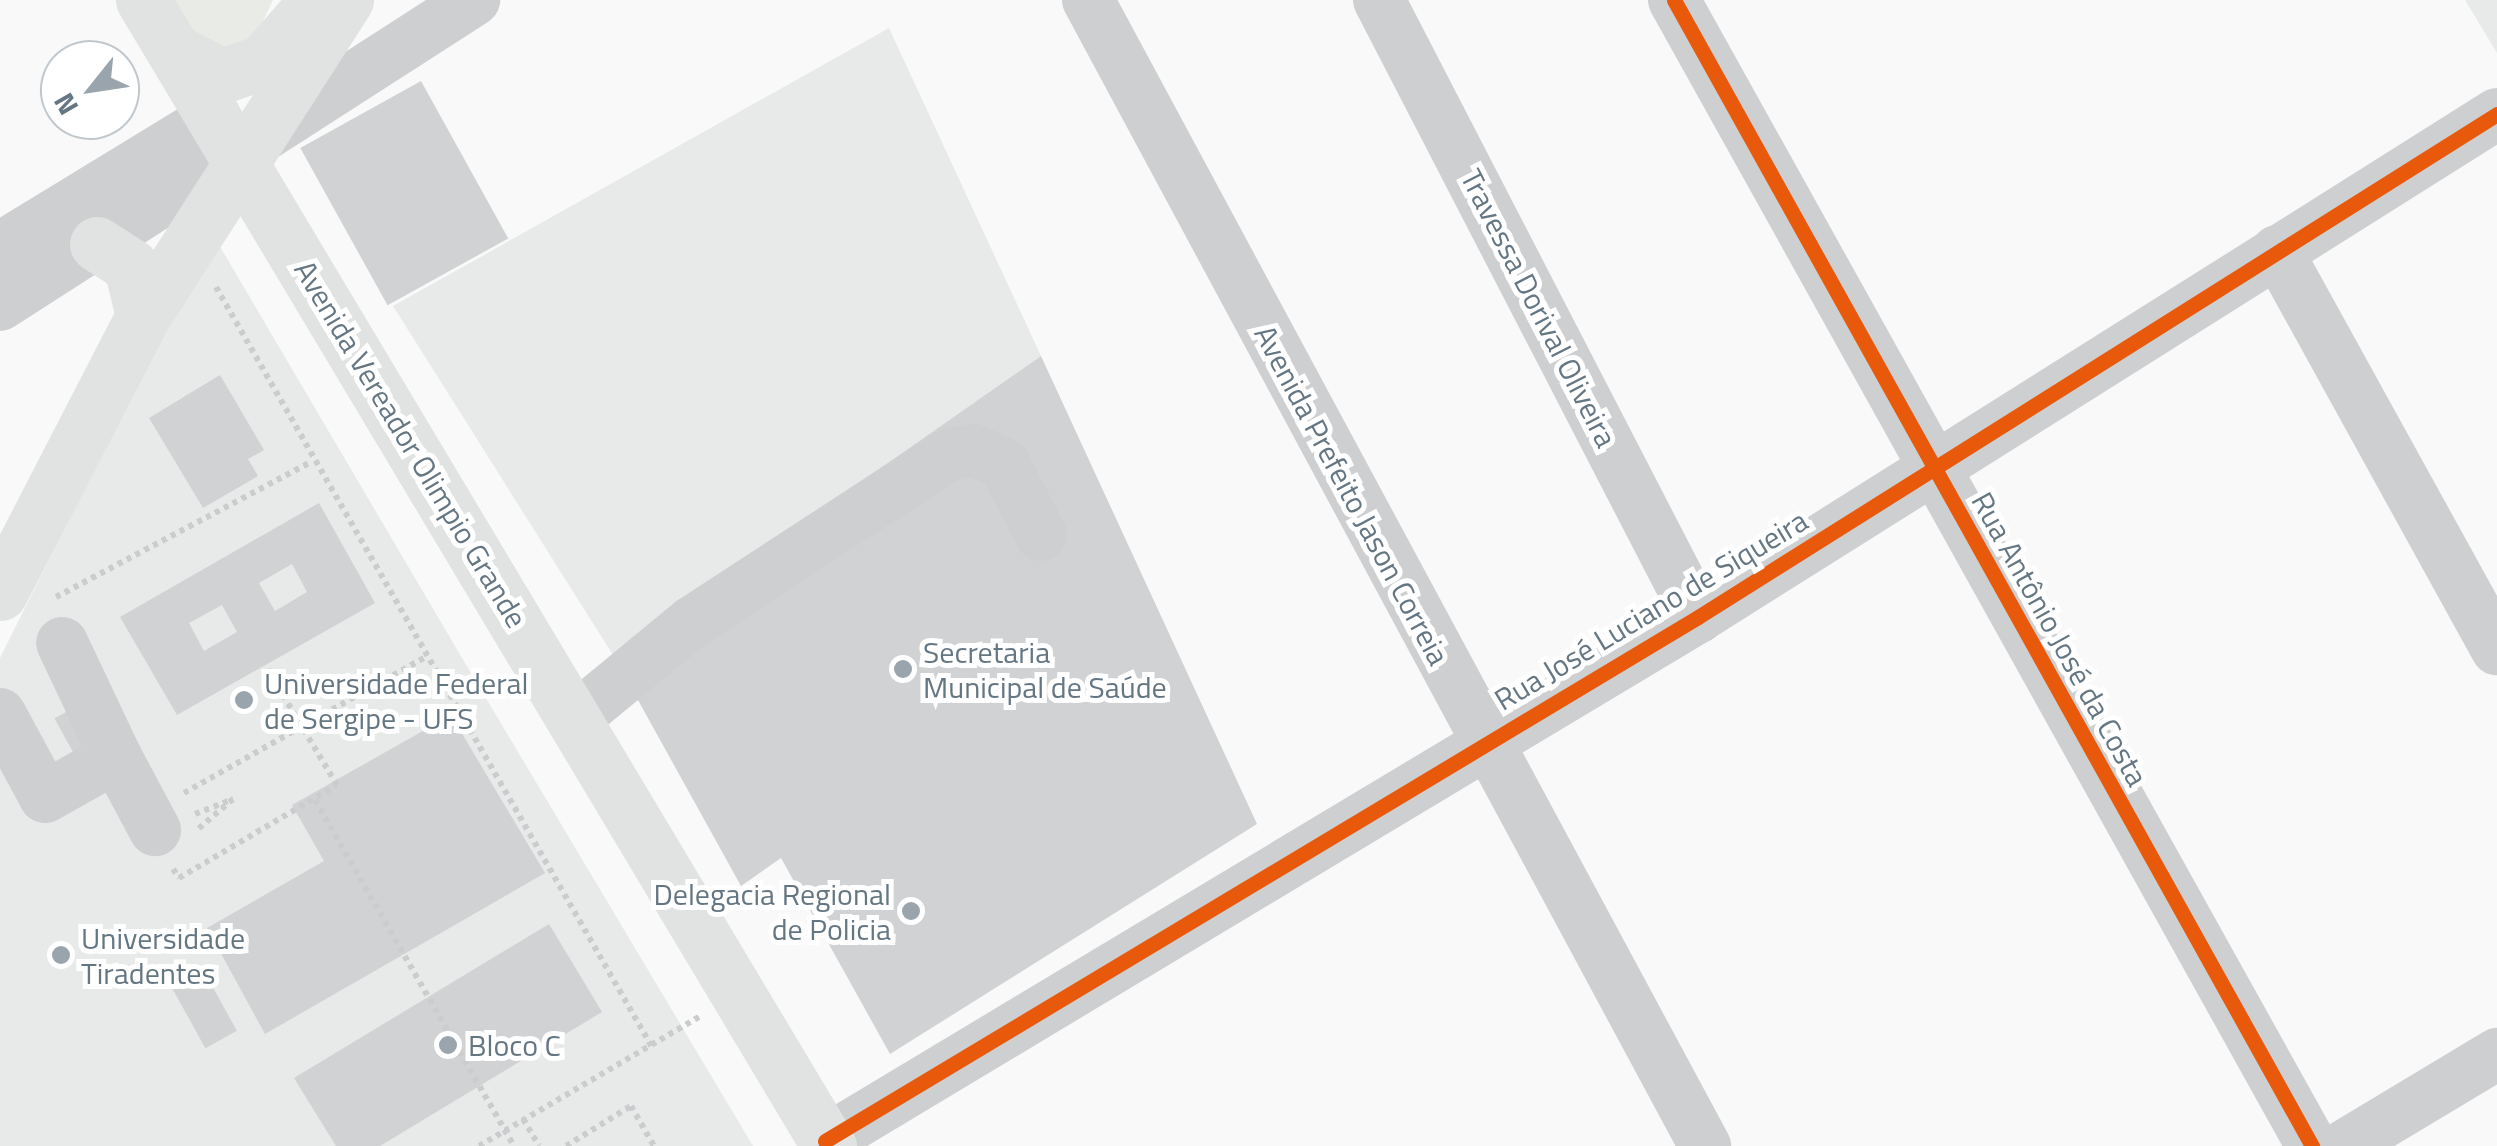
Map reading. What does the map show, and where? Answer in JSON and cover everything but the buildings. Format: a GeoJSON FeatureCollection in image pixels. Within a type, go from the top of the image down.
{"type":"FeatureCollection","features":[{"type":"Feature","properties":{"kind":"main road","name":"Avenida Vereador Olimpio Grande"},"geometry":{"type":"LineString","coordinates":[[143,0],[573,720],[741,992],[827,1143]]}},
{"type":"Feature","properties":{"kind":"main road"},"geometry":{"type":"LineString","coordinates":[[174,51],[222,76],[263,62],[317,0]]}},
{"type":"Feature","properties":{"kind":"main road"},"geometry":{"type":"LineString","coordinates":[[0,593],[143,316],[227,135],[312,65],[346,0]]}},
{"type":"Feature","properties":{"kind":"main road"},"geometry":{"type":"LineString","coordinates":[[97,244],[131,266],[143,316]]}},
{"type":"Feature","properties":{"kind":"street"},"geometry":{"type":"LineString","coordinates":[[0,248],[227,135],[474,0]]}},
{"type":"Feature","properties":{"kind":"street","name":"Avenida Prefeito Jason Correia"},"geometry":{"type":"LineString","coordinates":[[1088,0],[1484,742],[1705,1146]]}},
{"type":"Feature","properties":{"kind":"street","name":"Travessa Dorival Oliveira"},"geometry":{"type":"LineString","coordinates":[[1379,0],[1698,617]]}},
{"type":"Feature","properties":{"kind":"street","name":"Rua Antônio José da Costa"},"geometry":{"type":"LineString","coordinates":[[1674,0],[2312,1146]]}},
{"type":"Feature","properties":{"kind":"street","name":"Rua José Luciano de Siqueira"},"geometry":{"type":"LineString","coordinates":[[827,1143],[1484,742],[1698,617],[2497,114]]}},
{"type":"Feature","properties":{"kind":"street"},"geometry":{"type":"LineString","coordinates":[[0,304],[97,244],[227,135]]}},
{"type":"Feature","properties":{"kind":"street"},"geometry":{"type":"LineString","coordinates":[[2278,251],[2497,649]]}},
{"type":"Feature","properties":{"kind":"street"},"geometry":{"type":"LineString","coordinates":[[573,720],[692,622],[948,455],[973,450],[1004,464],[1041,535]]}},
{"type":"Feature","properties":{"kind":"street"},"geometry":{"type":"LineString","coordinates":[[62,643],[116,756],[165,834]]}},
{"type":"Feature","properties":{"kind":"street"},"geometry":{"type":"LineString","coordinates":[[0,714],[45,796],[116,756]]}},
{"type":"Feature","properties":{"kind":"street"},"geometry":{"type":"LineString","coordinates":[[2344,1146],[2497,1054]]}},
{"type":"Feature","properties":{"kind":"path"},"geometry":{"type":"LineString","coordinates":[[213,281],[312,462],[652,1047]]}},
{"type":"Feature","properties":{"kind":"path"},"geometry":{"type":"LineString","coordinates":[[62,643],[56,598],[312,462]]}},
{"type":"Feature","properties":{"kind":"path"},"geometry":{"type":"LineString","coordinates":[[165,834],[303,732],[427,656]]}},
{"type":"Feature","properties":{"kind":"path"},"geometry":{"type":"LineString","coordinates":[[165,834],[178,878],[337,785],[265,666]]}},
{"type":"Feature","properties":{"kind":"path"},"geometry":{"type":"LineString","coordinates":[[165,834],[233,799],[165,834]]}},
{"type":"Feature","properties":{"kind":"path"},"geometry":{"type":"LineString","coordinates":[[315,800],[514,1146]]}},
{"type":"Feature","properties":{"kind":"path"},"geometry":{"type":"LineString","coordinates":[[481,1145],[741,992]]}},
{"type":"Feature","properties":{"kind":"path"},"geometry":{"type":"LineString","coordinates":[[566,1146],[631,1106],[654,1146]]}},
{"type":"Feature","properties":{"kind":"path"},"geometry":{"type":"LineString","coordinates":[[523,1118],[539,1146]]}},
{"type":"Feature","properties":{"kind":"shaded area"},"geometry":{"type":"Polygon","coordinates":[[[169,0],[273,0],[253,42],[221,52],[195,42],[169,0]]]}},
{"type":"Feature","properties":{"kind":"shaded area"},"geometry":{"type":"Polygon","coordinates":[[[2465,0],[2497,0],[2497,53],[2465,0]]]}},
{"type":"Feature","properties":{"kind":"shaded area"},"geometry":{"type":"Polygon","coordinates":[[[889,28],[1041,356],[613,655],[393,306],[889,28]]]}},
{"type":"Feature","properties":{"kind":"shaded area","name":"Universidade Federal de Sergipe - UFS"},"geometry":{"type":"Polygon","coordinates":[[[212,233],[753,1146],[0,1146],[0,658],[212,233]]]}},
{"type":"Feature","properties":{"kind":"cycle path"},"geometry":{"type":"LineString","coordinates":[[1674,0],[2312,1146]]}},
{"type":"Feature","properties":{"kind":"cycle path"},"geometry":{"type":"LineString","coordinates":[[825,1141],[1698,617],[2497,114]]}},
{"type":"Feature","properties":{"kind":"place","name":"Secretaria Municipal de Saúde"},"geometry":{"type":"Point","coordinates":[903,669]}},
{"type":"Feature","properties":{"kind":"place","name":"Universidade Federal de Sergipe - UFS"},"geometry":{"type":"Point","coordinates":[244,700]}},
{"type":"Feature","properties":{"kind":"place","name":"Delegacia Regional de Policia"},"geometry":{"type":"Point","coordinates":[911,911]}},
{"type":"Feature","properties":{"kind":"place","name":"Universidade Tiradentes"},"geometry":{"type":"Point","coordinates":[61,955]}},
{"type":"Feature","properties":{"kind":"place","name":"Bloco C"},"geometry":{"type":"Point","coordinates":[448,1045]}}]}
